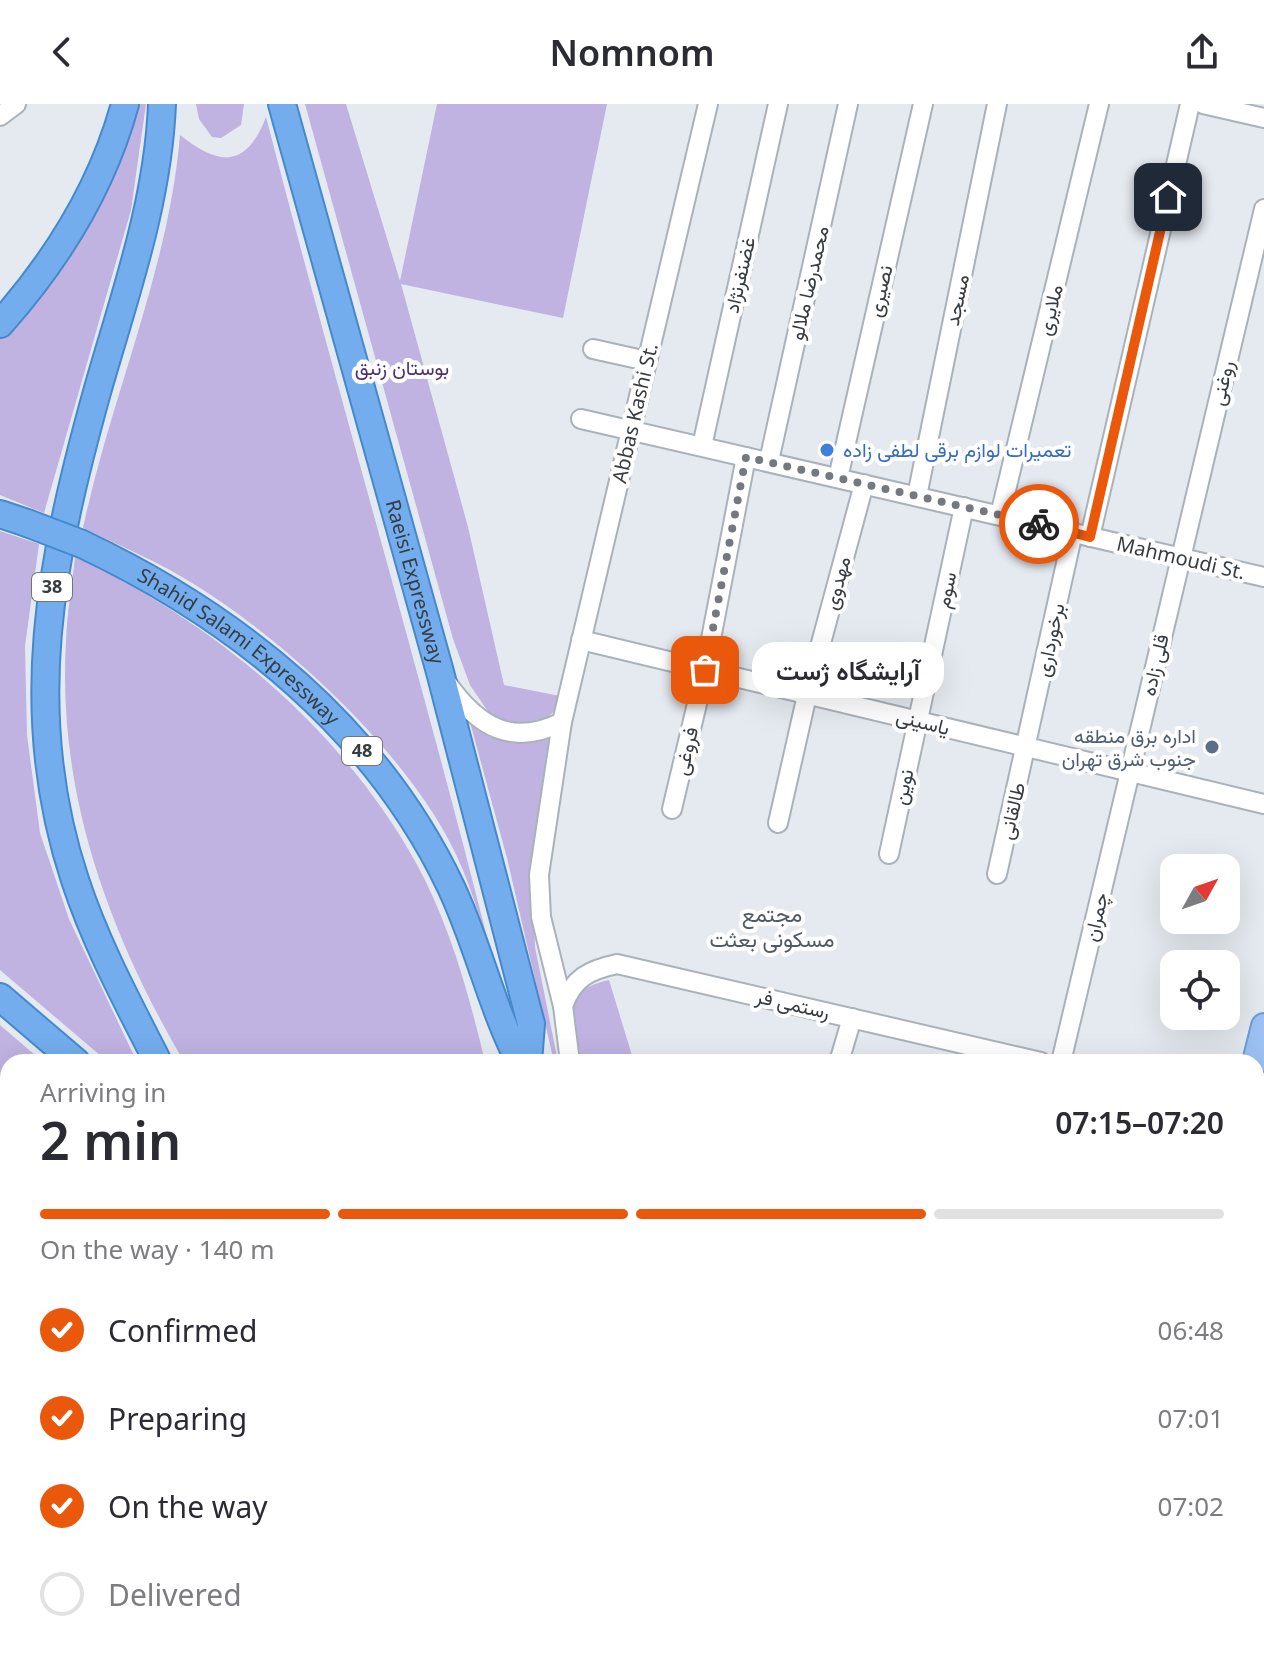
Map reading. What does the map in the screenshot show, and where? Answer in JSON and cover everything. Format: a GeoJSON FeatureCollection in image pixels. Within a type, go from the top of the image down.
{"type":"FeatureCollection","features":[{"type":"Feature","properties":{"kind":"highway"},"geometry":{"type":"LineString","coordinates":[[0,324],[31,289],[80,218],[117,135],[125,104]]}},
{"type":"Feature","properties":{"kind":"highway","name":"38"},"geometry":{"type":"LineString","coordinates":[[154,1054],[110,969],[75,879],[58,804],[45,694],[49,607],[65,506],[154,193],[162,104]]}},
{"type":"Feature","properties":{"kind":"highway","name":"Raeisi Expressway"},"geometry":{"type":"LineString","coordinates":[[282,104],[440,672],[531,1024],[529,1054]]}},
{"type":"Feature","properties":{"kind":"highway","name":"Shahid Salami Expressway"},"geometry":{"type":"LineString","coordinates":[[0,514],[82,544],[166,586],[244,639],[328,711],[389,784],[431,848],[453,890],[503,1028],[516,1054]]}},
{"type":"Feature","properties":{"kind":"highway"},"geometry":{"type":"LineString","coordinates":[[0,997],[67,1054]]}},
{"type":"Feature","properties":{"kind":"main road"},"geometry":{"type":"LineString","coordinates":[[1257,1054],[1264,1026]]}},
{"type":"Feature","properties":{"kind":"street"},"geometry":{"type":"LineString","coordinates":[[0,116],[16,104]]}},
{"type":"Feature","properties":{"kind":"street","name":"Abbas Kashi St."},"geometry":{"type":"LineString","coordinates":[[569,1054],[563,1006],[541,917],[539,875],[562,722],[708,104]]}},
{"type":"Feature","properties":{"kind":"street","name":"غضنفرنژاد"},"geometry":{"type":"LineString","coordinates":[[702,446],[778,104]]}},
{"type":"Feature","properties":{"kind":"street","name":"محمدرضا ملالو"},"geometry":{"type":"LineString","coordinates":[[769,461],[848,104]]}},
{"type":"Feature","properties":{"kind":"street","name":"نصیری"},"geometry":{"type":"LineString","coordinates":[[838,478],[923,104]]}},
{"type":"Feature","properties":{"kind":"street","name":"مسجد"},"geometry":{"type":"LineString","coordinates":[[917,496],[997,104]]}},
{"type":"Feature","properties":{"kind":"street","name":"ملایری"},"geometry":{"type":"LineString","coordinates":[[1000,515],[1099,104]]}},
{"type":"Feature","properties":{"kind":"street","name":"برخورداری"},"geometry":{"type":"LineString","coordinates":[[1027,748],[1190,104]]}},
{"type":"Feature","properties":{"kind":"street"},"geometry":{"type":"LineString","coordinates":[[1203,104],[1264,118]]}},
{"type":"Feature","properties":{"kind":"street","name":"روغنی"},"geometry":{"type":"LineString","coordinates":[[1180,557],[1264,209]]}},
{"type":"Feature","properties":{"kind":"street"},"geometry":{"type":"LineString","coordinates":[[593,349],[647,361]]}},
{"type":"Feature","properties":{"kind":"street","name":"Mahmoudi St."},"geometry":{"type":"LineString","coordinates":[[581,419],[1264,577]]}},
{"type":"Feature","properties":{"kind":"street","name":"فروغی"},"geometry":{"type":"LineString","coordinates":[[672,809],[705,670],[746,457]]}},
{"type":"Feature","properties":{"kind":"street","name":"مهدوی"},"geometry":{"type":"LineString","coordinates":[[778,823],[807,695],[864,484]]}},
{"type":"Feature","properties":{"kind":"street","name":"سوم"},"geometry":{"type":"LineString","coordinates":[[917,721],[964,507]]}},
{"type":"Feature","properties":{"kind":"street","name":"قلی زاده"},"geometry":{"type":"LineString","coordinates":[[1130,772],[1180,557]]}},
{"type":"Feature","properties":{"kind":"street","name":"یاسینی"},"geometry":{"type":"LineString","coordinates":[[581,640],[1264,804]]}},
{"type":"Feature","properties":{"kind":"street"},"geometry":{"type":"LineString","coordinates":[[440,672],[456,695],[487,723],[506,732],[526,735],[562,722]]}},
{"type":"Feature","properties":{"kind":"street","name":"نوین"},"geometry":{"type":"LineString","coordinates":[[889,854],[917,721]]}},
{"type":"Feature","properties":{"kind":"street","name":"طالقانی"},"geometry":{"type":"LineString","coordinates":[[997,874],[1027,748]]}},
{"type":"Feature","properties":{"kind":"street","name":"چمران"},"geometry":{"type":"LineString","coordinates":[[1063,1054],[1130,772]]}},
{"type":"Feature","properties":{"kind":"street","name":"رستمی فر"},"geometry":{"type":"LineString","coordinates":[[563,1006],[570,987],[583,975],[617,964],[1009,1054]]}},
{"type":"Feature","properties":{"kind":"street"},"geometry":{"type":"LineString","coordinates":[[841,1054],[852,1018]]}},
{"type":"Feature","properties":{"kind":"street"},"geometry":{"type":"LineString","coordinates":[[957,1054],[960,1042]]}},
{"type":"Feature","properties":{"kind":"green space"},"geometry":{"type":"Polygon","coordinates":[[[133,104],[146,104],[131,210],[44,513],[0,495],[0,335],[133,104]]]}},
{"type":"Feature","properties":{"kind":"green space"},"geometry":{"type":"Polygon","coordinates":[[[196,104],[244,104],[241,125],[221,138],[212,137],[199,119],[196,104]]]}},
{"type":"Feature","properties":{"kind":"green space","name":"بوستان زنبق"},"geometry":{"type":"Polygon","coordinates":[[[305,104],[346,104],[400,281],[437,104],[607,104],[563,318],[401,284],[468,527],[504,685],[560,696],[556,707],[543,720],[524,724],[493,719],[470,685],[453,639],[305,104]]]}},
{"type":"Feature","properties":{"kind":"green space"},"geometry":{"type":"Polygon","coordinates":[[[266,117],[490,949],[466,878],[442,828],[416,788],[349,710],[311,674],[234,611],[169,570],[83,528],[108,430],[152,283],[174,185],[180,135],[207,153],[230,157],[250,146],[266,117]]]}},
{"type":"Feature","properties":{"kind":"green space"},"geometry":{"type":"Polygon","coordinates":[[[0,531],[39,544],[25,646],[27,735],[40,833],[69,919],[133,1054],[99,1054],[0,970],[0,531]]]}},
{"type":"Feature","properties":{"kind":"green space"},"geometry":{"type":"Polygon","coordinates":[[[75,557],[126,583],[223,646],[311,723],[350,766],[384,812],[427,884],[457,959],[483,1054],[180,1054],[133,963],[111,912],[94,860],[70,753],[65,698],[67,630],[75,557]]]}},
{"type":"Feature","properties":{"kind":"green space"},"geometry":{"type":"Polygon","coordinates":[[[468,715],[489,731],[517,743],[553,738],[532,865],[535,947],[556,1054],[552,1054],[507,858],[468,715]]]}},
{"type":"Feature","properties":{"kind":"green space"},"geometry":{"type":"Polygon","coordinates":[[[609,980],[632,1054],[579,1054],[572,1010],[580,993],[609,980]]]}},
{"type":"Feature","properties":{"kind":"green space"},"geometry":{"type":"Polygon","coordinates":[[[0,1025],[34,1054],[0,1054],[0,1025]]]}},
{"type":"Feature","properties":{"kind":"way so far"},"geometry":{"type":"LineString","coordinates":[[705,670],[746,457],[1039,524]]}},
{"type":"Feature","properties":{"kind":"place","name":"تعمیرات لوازم برقی لطفی زاده"},"geometry":{"type":"Point","coordinates":[827,450]}},
{"type":"Feature","properties":{"kind":"place","name":"آرایشگاه ژست"},"geometry":{"type":"Point","coordinates":[705,670]}},
{"type":"Feature","properties":{"kind":"place","name":"اداره برق منطقه جنوب شرق تهران"},"geometry":{"type":"Point","coordinates":[1212,747]}},
{"type":"Feature","properties":{"kind":"district","name":"مجتمع مسکونی بعثت"},"geometry":{"type":"Point","coordinates":[772,926]}},
{"type":"Feature","properties":{"kind":"route"},"geometry":{"type":"LineString","coordinates":[[1039,524],[1090,537],[1168,197]]}}]}
